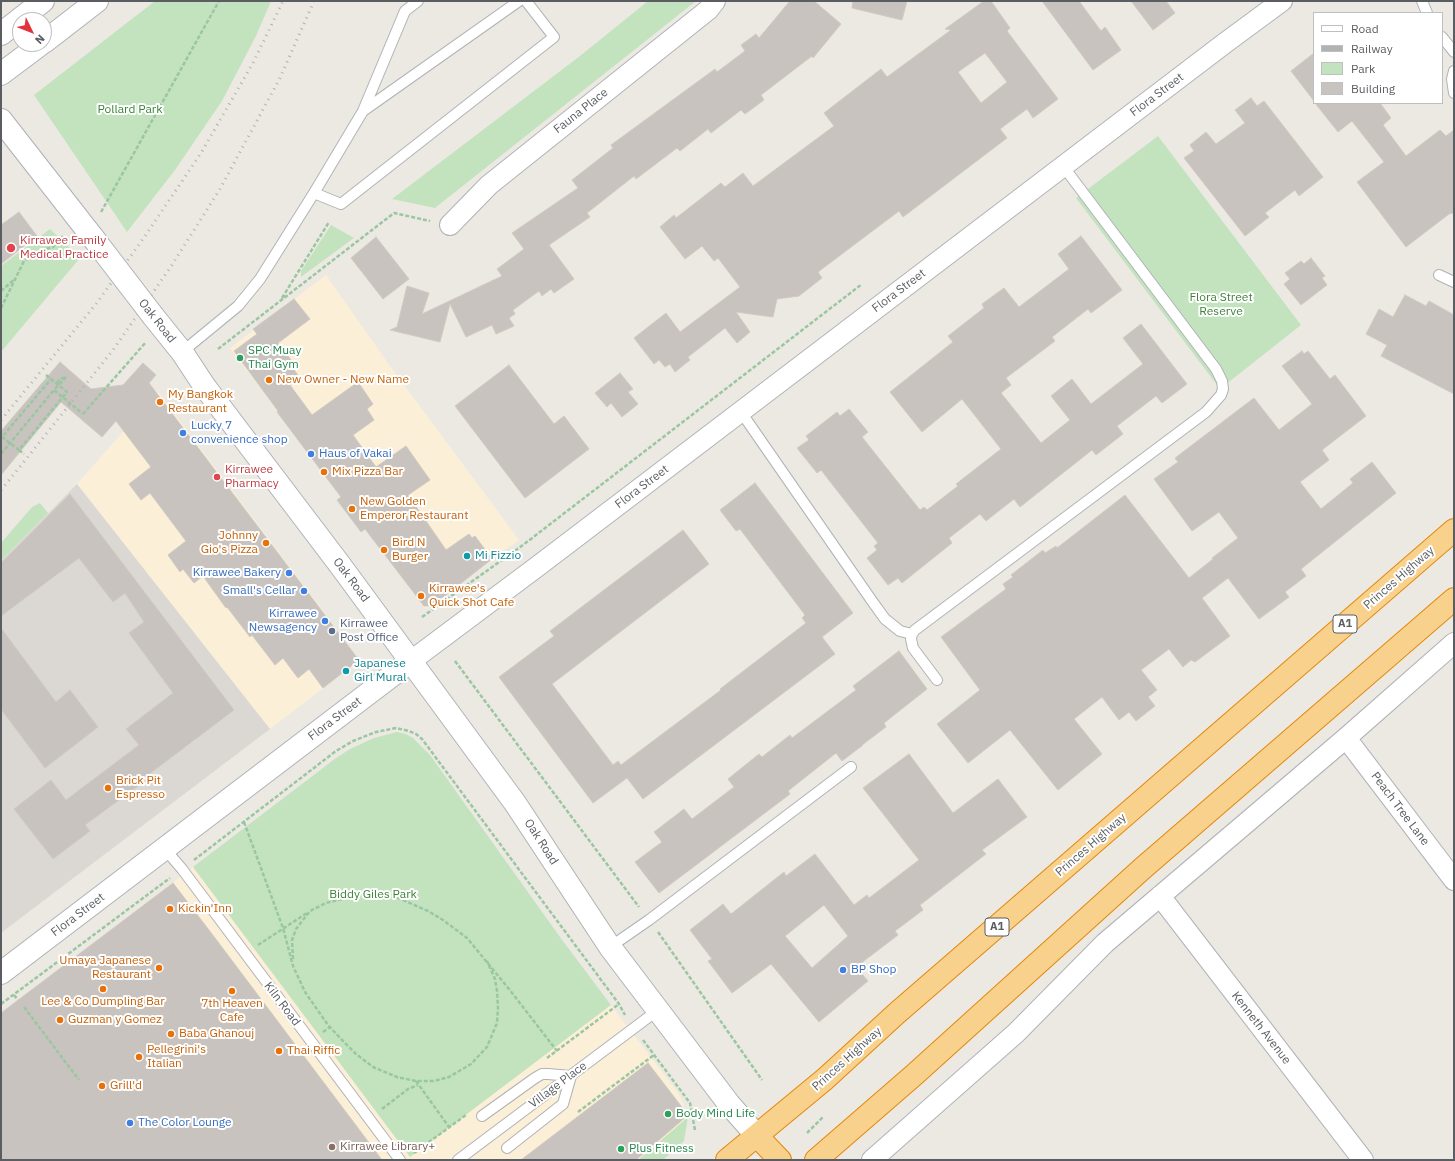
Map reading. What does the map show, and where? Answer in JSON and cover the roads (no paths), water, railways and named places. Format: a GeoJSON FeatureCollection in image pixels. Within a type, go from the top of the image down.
{"type":"FeatureCollection","features":[{"type":"Feature","properties":{"kind":"highway","name":"Princes Highway"},"geometry":{"type":"LineString","coordinates":[[727,1160],[825,1079],[897,1013],[1454,530]]}},
{"type":"Feature","properties":{"kind":"highway"},"geometry":{"type":"LineString","coordinates":[[816,1160],[914,1075],[1143,868],[1454,600]]}},
{"type":"Feature","properties":{"kind":"highway","name":"Oak Road"},"geometry":{"type":"LineString","coordinates":[[757,1136],[780,1160]]}},
{"type":"Feature","properties":{"kind":"street"},"geometry":{"type":"LineString","coordinates":[[1,34],[43,1]]}},
{"type":"Feature","properties":{"kind":"street"},"geometry":{"type":"LineString","coordinates":[[52,36],[97,1]]}},
{"type":"Feature","properties":{"kind":"street","name":"Fauna Place"},"geometry":{"type":"LineString","coordinates":[[450,225],[489,185],[708,10],[716,1]]}},
{"type":"Feature","properties":{"kind":"street","name":"Flora Street"},"geometry":{"type":"LineString","coordinates":[[1,973],[1282,1]]}},
{"type":"Feature","properties":{"kind":"street"},"geometry":{"type":"LineString","coordinates":[[1,74],[30,52]]}},
{"type":"Feature","properties":{"kind":"street","name":"Oak Road"},"geometry":{"type":"LineString","coordinates":[[1,120],[182,352],[205,387],[340,565],[515,803],[610,947],[729,1104],[757,1136]]}},
{"type":"Feature","properties":{"kind":"street"},"geometry":{"type":"LineString","coordinates":[[872,1160],[1016,1032],[1105,943],[1346,738],[1454,643]]}},
{"type":"Feature","properties":{"kind":"street","name":"Peach Tree Lane"},"geometry":{"type":"LineString","coordinates":[[1346,738],[1454,880]]}},
{"type":"Feature","properties":{"kind":"street","name":"Kenneth Avenue"},"geometry":{"type":"LineString","coordinates":[[1160,896],[1363,1160]]}},
{"type":"Feature","properties":{"kind":"lane"},"geometry":{"type":"LineString","coordinates":[[182,352],[238,306],[251,291],[314,193],[363,111],[405,11],[418,1]]}},
{"type":"Feature","properties":{"kind":"lane"},"geometry":{"type":"LineString","coordinates":[[363,111],[518,1]]}},
{"type":"Feature","properties":{"kind":"lane"},"geometry":{"type":"LineString","coordinates":[[314,193],[341,204],[554,37],[526,1]]}},
{"type":"Feature","properties":{"kind":"lane"},"geometry":{"type":"LineString","coordinates":[[1422,1],[1426,12]]}},
{"type":"Feature","properties":{"kind":"lane"},"geometry":{"type":"LineString","coordinates":[[1443,38],[1454,52]]}},
{"type":"Feature","properties":{"kind":"lane"},"geometry":{"type":"LineString","coordinates":[[1454,71],[1452,79],[1454,93]]}},
{"type":"Feature","properties":{"kind":"lane"},"geometry":{"type":"LineString","coordinates":[[937,680],[913,648],[911,643],[912,634],[916,630],[1206,412],[1222,395],[1222,381],[1216,369],[1063,166]]}},
{"type":"Feature","properties":{"kind":"lane"},"geometry":{"type":"LineString","coordinates":[[1439,276],[1454,282]]}},
{"type":"Feature","properties":{"kind":"lane"},"geometry":{"type":"LineString","coordinates":[[741,412],[885,619],[900,631],[912,634]]}},
{"type":"Feature","properties":{"kind":"lane"},"geometry":{"type":"LineString","coordinates":[[610,947],[649,920],[851,767]]}},
{"type":"Feature","properties":{"kind":"lane","name":"Kiln Road"},"geometry":{"type":"LineString","coordinates":[[164,848],[182,869],[400,1160]]}},
{"type":"Feature","properties":{"kind":"lane","name":"Village Place"},"geometry":{"type":"LineString","coordinates":[[458,1160],[658,1010]]}},
{"type":"Feature","properties":{"kind":"lane"},"geometry":{"type":"LineString","coordinates":[[482,1116],[542,1074],[571,1076],[562,1104],[507,1148]]}},
{"type":"Feature","properties":{"kind":"railway"},"geometry":{"type":"LineString","coordinates":[[1,420],[96,304],[143,239],[201,153],[253,63],[283,1]]}},
{"type":"Feature","properties":{"kind":"railway"},"geometry":{"type":"LineString","coordinates":[[1,490],[113,350],[170,268],[220,189],[280,78],[314,1]]}},
{"type":"Feature","properties":{"kind":"place","name":"Kirrawee Family Medical Practice"},"geometry":{"type":"Point","coordinates":[11,248]}},
{"type":"Feature","properties":{"kind":"place","name":"SPC Muay Thai Gym"},"geometry":{"type":"Point","coordinates":[240,358]}},
{"type":"Feature","properties":{"kind":"place","name":"New Owner - New Name"},"geometry":{"type":"Point","coordinates":[269,380]}},
{"type":"Feature","properties":{"kind":"place","name":"My Bangkok Restaurant"},"geometry":{"type":"Point","coordinates":[160,402]}},
{"type":"Feature","properties":{"kind":"place","name":"Lucky 7 convenience shop"},"geometry":{"type":"Point","coordinates":[183,433]}},
{"type":"Feature","properties":{"kind":"place","name":"Haus of Vakai"},"geometry":{"type":"Point","coordinates":[311,454]}},
{"type":"Feature","properties":{"kind":"place","name":"Mix Pizza Bar"},"geometry":{"type":"Point","coordinates":[324,472]}},
{"type":"Feature","properties":{"kind":"place","name":"Kirrawee Pharmacy"},"geometry":{"type":"Point","coordinates":[217,477]}},
{"type":"Feature","properties":{"kind":"place","name":"New Golden Emperor Restaurant"},"geometry":{"type":"Point","coordinates":[352,509]}},
{"type":"Feature","properties":{"kind":"place","name":"Johnny Gio's Pizza"},"geometry":{"type":"Point","coordinates":[266,543]}},
{"type":"Feature","properties":{"kind":"place","name":"Bird N Burger"},"geometry":{"type":"Point","coordinates":[384,550]}},
{"type":"Feature","properties":{"kind":"place","name":"Mi Fizzio"},"geometry":{"type":"Point","coordinates":[467,556]}},
{"type":"Feature","properties":{"kind":"place","name":"Kirrawee Bakery"},"geometry":{"type":"Point","coordinates":[289,573]}},
{"type":"Feature","properties":{"kind":"place","name":"Small's Cellar"},"geometry":{"type":"Point","coordinates":[304,591]}},
{"type":"Feature","properties":{"kind":"place","name":"Kirrawee's Quick Shot Cafe"},"geometry":{"type":"Point","coordinates":[421,596]}},
{"type":"Feature","properties":{"kind":"place","name":"Kirrawee Newsagency"},"geometry":{"type":"Point","coordinates":[325,621]}},
{"type":"Feature","properties":{"kind":"place","name":"Kirrawee Post Office"},"geometry":{"type":"Point","coordinates":[332,631]}},
{"type":"Feature","properties":{"kind":"place","name":"Japanese Girl Mural"},"geometry":{"type":"Point","coordinates":[346,671]}},
{"type":"Feature","properties":{"kind":"place","name":"Brick Pit Espresso"},"geometry":{"type":"Point","coordinates":[108,788]}},
{"type":"Feature","properties":{"kind":"place","name":"Kickin'Inn"},"geometry":{"type":"Point","coordinates":[170,909]}},
{"type":"Feature","properties":{"kind":"place","name":"Umaya Japanese Restaurant"},"geometry":{"type":"Point","coordinates":[159,968]}},
{"type":"Feature","properties":{"kind":"place","name":"BP Shop"},"geometry":{"type":"Point","coordinates":[843,970]}},
{"type":"Feature","properties":{"kind":"place","name":"Lee & Co Dumpling Bar"},"geometry":{"type":"Point","coordinates":[103,989]}},
{"type":"Feature","properties":{"kind":"place","name":"7th Heaven Cafe"},"geometry":{"type":"Point","coordinates":[232,991]}},
{"type":"Feature","properties":{"kind":"place","name":"Guzman y Gomez"},"geometry":{"type":"Point","coordinates":[60,1020]}},
{"type":"Feature","properties":{"kind":"place","name":"Baba Ghanouj"},"geometry":{"type":"Point","coordinates":[171,1034]}},
{"type":"Feature","properties":{"kind":"place","name":"Thai Riffic"},"geometry":{"type":"Point","coordinates":[279,1051]}},
{"type":"Feature","properties":{"kind":"place","name":"Pellegrini's Italian"},"geometry":{"type":"Point","coordinates":[139,1057]}},
{"type":"Feature","properties":{"kind":"place","name":"Grill'd"},"geometry":{"type":"Point","coordinates":[102,1086]}},
{"type":"Feature","properties":{"kind":"place","name":"Body Mind Life"},"geometry":{"type":"Point","coordinates":[668,1114]}},
{"type":"Feature","properties":{"kind":"place","name":"The Color Lounge"},"geometry":{"type":"Point","coordinates":[130,1123]}},
{"type":"Feature","properties":{"kind":"place","name":"Kirrawee Library+"},"geometry":{"type":"Point","coordinates":[332,1147]}},
{"type":"Feature","properties":{"kind":"place","name":"Plus Fitness"},"geometry":{"type":"Point","coordinates":[621,1149]}},
{"type":"Feature","properties":{"kind":"park label","name":"Pollard Park"},"geometry":{"type":"Point","coordinates":[130,110]}},
{"type":"Feature","properties":{"kind":"park label","name":"Flora Street Reserve"},"geometry":{"type":"Point","coordinates":[1221,305]}},
{"type":"Feature","properties":{"kind":"park label","name":"Biddy Giles Park"},"geometry":{"type":"Point","coordinates":[373,895]}}]}
